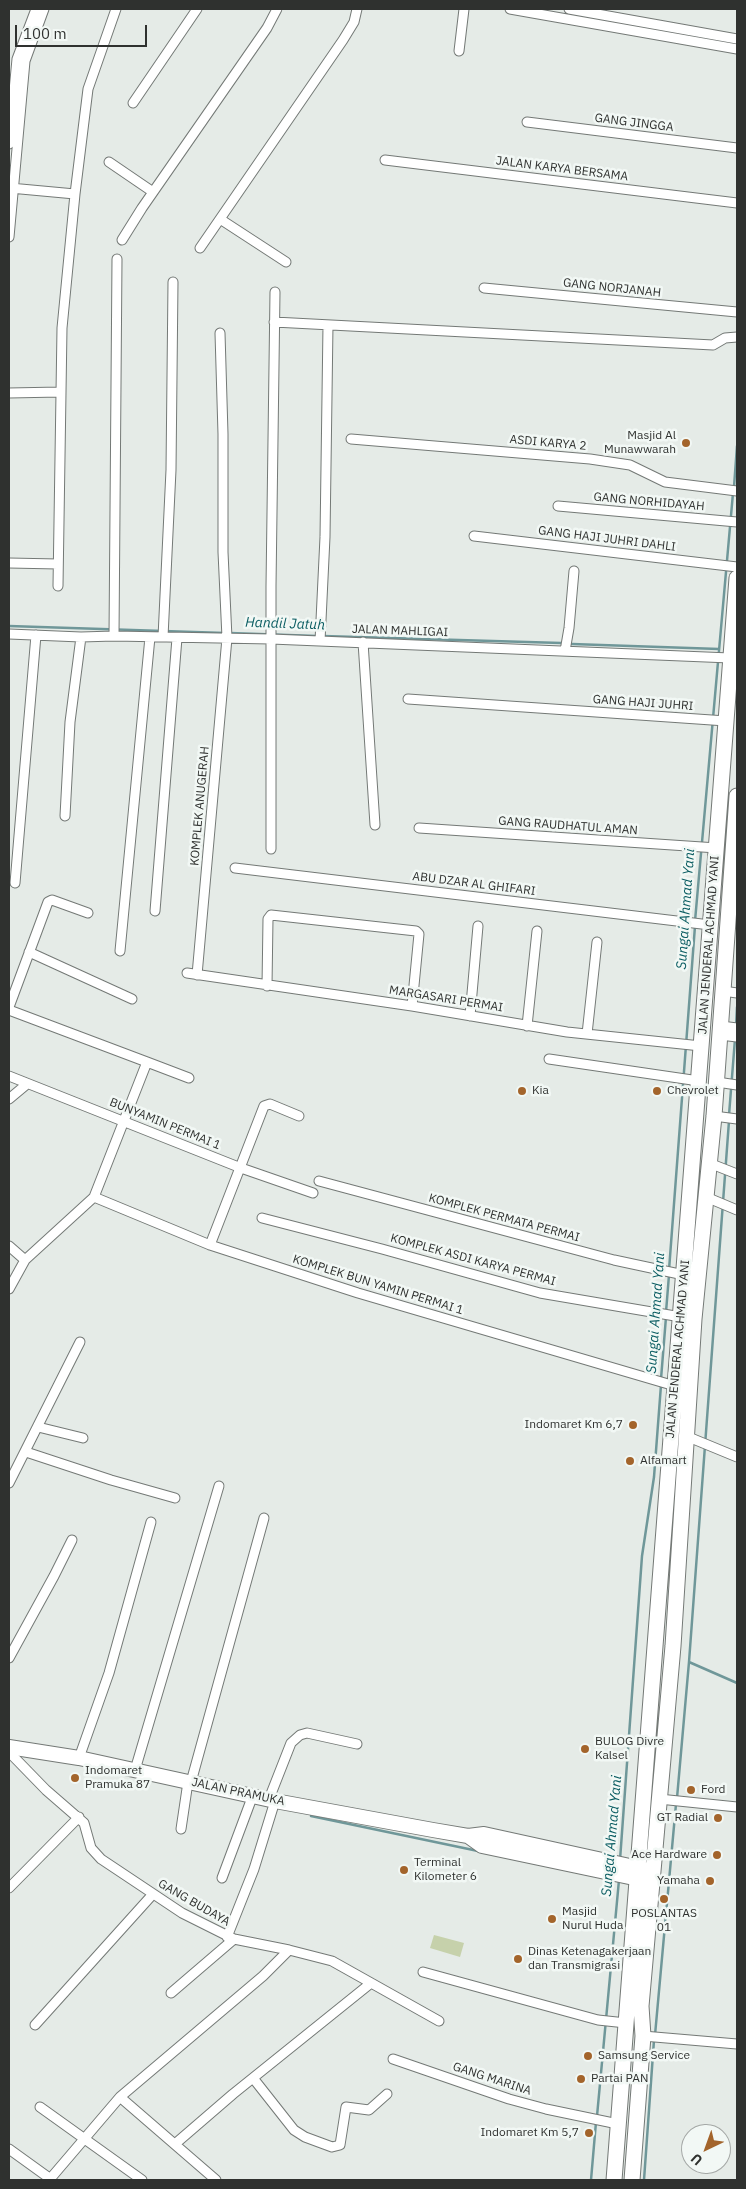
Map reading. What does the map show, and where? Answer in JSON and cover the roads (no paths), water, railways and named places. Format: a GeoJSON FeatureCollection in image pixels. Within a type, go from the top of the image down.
{"type":"FeatureCollection","features":[{"type":"Feature","properties":{"kind":"highway","name":"JALAN JENDERAL ACHMAD YANI"},"geometry":{"type":"LineString","coordinates":[[632,2178],[647,2037],[641,2006],[633,1873],[665,1800],[696,1226],[687,1079],[694,1045],[699,924],[705,847],[716,720],[726,657],[732,569]]}},
{"type":"Feature","properties":{"kind":"highway","name":"JALAN JENDERAL ACHMAD YANI"},"geometry":{"type":"LineString","coordinates":[[614,2178],[626,2023],[633,1873],[666,1383],[681,1317],[684,1275],[696,1226],[706,1197],[724,1169],[729,1084],[737,796]]}},
{"type":"Feature","properties":{"kind":"highway"},"geometry":{"type":"LineString","coordinates":[[614,2178],[632,2178]]}},
{"type":"Feature","properties":{"kind":"main road","name":"JALAN PRAMUKA"},"geometry":{"type":"LineString","coordinates":[[9,1747],[79,1758],[272,1800],[468,1836],[484,1834],[633,1873]]}},
{"type":"Feature","properties":{"kind":"street"},"geometry":{"type":"LineString","coordinates":[[9,238],[11,188],[25,48],[36,9]]}},
{"type":"Feature","properties":{"kind":"street"},"geometry":{"type":"LineString","coordinates":[[9,144],[17,58],[25,48],[44,9]]}},
{"type":"Feature","properties":{"kind":"street"},"geometry":{"type":"LineString","coordinates":[[58,586],[62,328],[75,194],[88,89],[116,9]]}},
{"type":"Feature","properties":{"kind":"street"},"geometry":{"type":"LineString","coordinates":[[133,103],[197,9]]}},
{"type":"Feature","properties":{"kind":"street"},"geometry":{"type":"LineString","coordinates":[[122,240],[153,192],[267,28],[277,9]]}},
{"type":"Feature","properties":{"kind":"street"},"geometry":{"type":"LineString","coordinates":[[200,248],[343,40],[354,22],[357,9]]}},
{"type":"Feature","properties":{"kind":"street"},"geometry":{"type":"LineString","coordinates":[[459,51],[464,9]]}},
{"type":"Feature","properties":{"kind":"street"},"geometry":{"type":"LineString","coordinates":[[510,9],[531,11],[614,28],[737,49]]}},
{"type":"Feature","properties":{"kind":"street"},"geometry":{"type":"LineString","coordinates":[[569,9],[737,39]]}},
{"type":"Feature","properties":{"kind":"street"},"geometry":{"type":"LineString","coordinates":[[614,17],[614,28]]}},
{"type":"Feature","properties":{"kind":"street","name":"GANG JINGGA"},"geometry":{"type":"LineString","coordinates":[[527,122],[737,148]]}},
{"type":"Feature","properties":{"kind":"street","name":"JALAN KARYA BERSAMA"},"geometry":{"type":"LineString","coordinates":[[385,160],[737,203]]}},
{"type":"Feature","properties":{"kind":"street"},"geometry":{"type":"LineString","coordinates":[[109,162],[153,192]]}},
{"type":"Feature","properties":{"kind":"street"},"geometry":{"type":"LineString","coordinates":[[11,188],[75,194]]}},
{"type":"Feature","properties":{"kind":"street"},"geometry":{"type":"LineString","coordinates":[[220,219],[286,262]]}},
{"type":"Feature","properties":{"kind":"street"},"geometry":{"type":"LineString","coordinates":[[114,631],[117,259]]}},
{"type":"Feature","properties":{"kind":"street"},"geometry":{"type":"LineString","coordinates":[[163,633],[171,470],[173,282]]}},
{"type":"Feature","properties":{"kind":"street","name":"GANG NORJANAH"},"geometry":{"type":"LineString","coordinates":[[484,288],[737,312]]}},
{"type":"Feature","properties":{"kind":"street"},"geometry":{"type":"LineString","coordinates":[[272,848],[271,636],[275,292]]}},
{"type":"Feature","properties":{"kind":"street"},"geometry":{"type":"LineString","coordinates":[[274,322],[714,345],[725,338],[737,337]]}},
{"type":"Feature","properties":{"kind":"street"},"geometry":{"type":"LineString","coordinates":[[320,637],[325,537],[328,325]]}},
{"type":"Feature","properties":{"kind":"street","name":"KOMPLEK ANUGERAH"},"geometry":{"type":"LineString","coordinates":[[197,975],[227,634],[222,552],[223,434],[220,333]]}},
{"type":"Feature","properties":{"kind":"street"},"geometry":{"type":"LineString","coordinates":[[9,393],[60,392]]}},
{"type":"Feature","properties":{"kind":"street","name":"ASDI KARYA 2"},"geometry":{"type":"LineString","coordinates":[[352,439],[606,461],[639,467],[665,482],[734,490]]}},
{"type":"Feature","properties":{"kind":"street","name":"GANG NORHIDAYAH"},"geometry":{"type":"LineString","coordinates":[[558,506],[732,522]]}},
{"type":"Feature","properties":{"kind":"street","name":"GANG HAJI JUHRI DAHLI"},"geometry":{"type":"LineString","coordinates":[[474,536],[732,569]]}},
{"type":"Feature","properties":{"kind":"street"},"geometry":{"type":"LineString","coordinates":[[9,562],[58,564]]}},
{"type":"Feature","properties":{"kind":"street"},"geometry":{"type":"LineString","coordinates":[[565,651],[574,571]]}},
{"type":"Feature","properties":{"kind":"street","name":"JALAN MAHLIGAI"},"geometry":{"type":"LineString","coordinates":[[9,634],[81,638],[114,631],[150,637],[163,633],[177,638],[227,634],[320,637],[363,642],[726,657]]}},
{"type":"Feature","properties":{"kind":"street"},"geometry":{"type":"LineString","coordinates":[[15,883],[36,635]]}},
{"type":"Feature","properties":{"kind":"street"},"geometry":{"type":"LineString","coordinates":[[120,951],[150,637]]}},
{"type":"Feature","properties":{"kind":"street"},"geometry":{"type":"LineString","coordinates":[[64,816],[70,722],[81,638]]}},
{"type":"Feature","properties":{"kind":"street"},"geometry":{"type":"LineString","coordinates":[[155,911],[177,638]]}},
{"type":"Feature","properties":{"kind":"street"},"geometry":{"type":"LineString","coordinates":[[363,642],[375,826]]}},
{"type":"Feature","properties":{"kind":"street","name":"GANG HAJI JUHRI"},"geometry":{"type":"LineString","coordinates":[[408,699],[716,720]]}},
{"type":"Feature","properties":{"kind":"street","name":"GANG RAUDHATUL AMAN"},"geometry":{"type":"LineString","coordinates":[[419,828],[705,847]]}},
{"type":"Feature","properties":{"kind":"street","name":"ABU DZAR AL GHIFARI"},"geometry":{"type":"LineString","coordinates":[[235,868],[699,924]]}},
{"type":"Feature","properties":{"kind":"street"},"geometry":{"type":"LineString","coordinates":[[88,913],[51,900],[48,902],[9,1009],[189,1078]]}},
{"type":"Feature","properties":{"kind":"street"},"geometry":{"type":"LineString","coordinates":[[267,986],[268,919],[271,915],[416,931],[420,934],[412,1006]]}},
{"type":"Feature","properties":{"kind":"street"},"geometry":{"type":"LineString","coordinates":[[470,1016],[478,926]]}},
{"type":"Feature","properties":{"kind":"street"},"geometry":{"type":"LineString","coordinates":[[527,1026],[537,931]]}},
{"type":"Feature","properties":{"kind":"street"},"geometry":{"type":"LineString","coordinates":[[587,1034],[597,942]]}},
{"type":"Feature","properties":{"kind":"street"},"geometry":{"type":"LineString","coordinates":[[29,952],[132,998]]}},
{"type":"Feature","properties":{"kind":"street","name":"MARGASARI PERMAI"},"geometry":{"type":"LineString","coordinates":[[187,973],[412,1006],[527,1026],[694,1045]]}},
{"type":"Feature","properties":{"kind":"street"},"geometry":{"type":"LineString","coordinates":[[549,1058],[687,1079]]}},
{"type":"Feature","properties":{"kind":"street"},"geometry":{"type":"LineString","coordinates":[[9,1289],[24,1260],[94,1197],[147,1062]]}},
{"type":"Feature","properties":{"kind":"street","name":"BUNYAMIN PERMAI 1"},"geometry":{"type":"LineString","coordinates":[[9,1076],[241,1168],[313,1193]]}},
{"type":"Feature","properties":{"kind":"street"},"geometry":{"type":"LineString","coordinates":[[9,1099],[26,1084]]}},
{"type":"Feature","properties":{"kind":"street"},"geometry":{"type":"LineString","coordinates":[[210,1246],[266,1105],[270,1104],[299,1116]]}},
{"type":"Feature","properties":{"kind":"street","name":"KOMPLEK PERMATA PERMAI"},"geometry":{"type":"LineString","coordinates":[[319,1181],[614,1260],[684,1275]]}},
{"type":"Feature","properties":{"kind":"street","name":"KOMPLEK BUN YAMIN PERMAI 1"},"geometry":{"type":"LineString","coordinates":[[94,1197],[210,1246],[358,1294],[666,1383]]}},
{"type":"Feature","properties":{"kind":"street"},"geometry":{"type":"LineString","coordinates":[[706,1197],[737,1210]]}},
{"type":"Feature","properties":{"kind":"street","name":"KOMPLEK ASDI KARYA PERMAI"},"geometry":{"type":"LineString","coordinates":[[262,1218],[540,1293],[681,1317]]}},
{"type":"Feature","properties":{"kind":"street"},"geometry":{"type":"LineString","coordinates":[[9,1246],[24,1260]]}},
{"type":"Feature","properties":{"kind":"street"},"geometry":{"type":"LineString","coordinates":[[9,1483],[80,1342]]}},
{"type":"Feature","properties":{"kind":"street"},"geometry":{"type":"LineString","coordinates":[[38,1427],[83,1438]]}},
{"type":"Feature","properties":{"kind":"street"},"geometry":{"type":"LineString","coordinates":[[686,1436],[737,1457]]}},
{"type":"Feature","properties":{"kind":"street"},"geometry":{"type":"LineString","coordinates":[[26,1452],[111,1480],[175,1498]]}},
{"type":"Feature","properties":{"kind":"street"},"geometry":{"type":"LineString","coordinates":[[135,1770],[219,1486]]}},
{"type":"Feature","properties":{"kind":"street"},"geometry":{"type":"LineString","coordinates":[[181,1829],[190,1782],[264,1518]]}},
{"type":"Feature","properties":{"kind":"street"},"geometry":{"type":"LineString","coordinates":[[79,1758],[109,1673],[151,1522]]}},
{"type":"Feature","properties":{"kind":"street"},"geometry":{"type":"LineString","coordinates":[[9,1658],[72,1540]]}},
{"type":"Feature","properties":{"kind":"street"},"geometry":{"type":"LineString","coordinates":[[171,1993],[230,1938],[254,1869],[272,1800],[291,1743],[300,1735],[307,1733],[357,1744]]}},
{"type":"Feature","properties":{"kind":"street","name":"GANG BUDAYA"},"geometry":{"type":"LineString","coordinates":[[9,1752],[46,1790],[79,1817],[87,1829],[91,1848],[95,1853],[182,1913],[230,1938],[332,1961],[439,2021]]}},
{"type":"Feature","properties":{"kind":"street"},"geometry":{"type":"LineString","coordinates":[[222,1878],[253,1795]]}},
{"type":"Feature","properties":{"kind":"street"},"geometry":{"type":"LineString","coordinates":[[665,1800],[737,1807]]}},
{"type":"Feature","properties":{"kind":"street"},"geometry":{"type":"LineString","coordinates":[[9,1888],[79,1817]]}},
{"type":"Feature","properties":{"kind":"street"},"geometry":{"type":"LineString","coordinates":[[35,2025],[153,1894]]}},
{"type":"Feature","properties":{"kind":"street"},"geometry":{"type":"LineString","coordinates":[[9,2148],[51,2179],[84,2137],[120,2097],[263,1976],[289,1950]]}},
{"type":"Feature","properties":{"kind":"street"},"geometry":{"type":"LineString","coordinates":[[423,1972],[598,2020],[626,2023]]}},
{"type":"Feature","properties":{"kind":"street"},"geometry":{"type":"LineString","coordinates":[[175,2144],[371,1983]]}},
{"type":"Feature","properties":{"kind":"street"},"geometry":{"type":"LineString","coordinates":[[647,2037],[737,2044]]}},
{"type":"Feature","properties":{"kind":"street","name":"GANG MARINA"},"geometry":{"type":"LineString","coordinates":[[393,2059],[546,2110],[618,2124]]}},
{"type":"Feature","properties":{"kind":"street"},"geometry":{"type":"LineString","coordinates":[[253,2078],[294,2130],[304,2137],[332,2147],[340,2145],[346,2107],[369,2110],[388,2094]]}},
{"type":"Feature","properties":{"kind":"street"},"geometry":{"type":"LineString","coordinates":[[120,2097],[216,2180]]}},
{"type":"Feature","properties":{"kind":"street"},"geometry":{"type":"LineString","coordinates":[[40,2106],[142,2180]]}},
{"type":"Feature","properties":{"kind":"waterway","name":"Sungai Ahmad Yani"},"geometry":{"type":"LineString","coordinates":[[734,487],[737,446]]}},
{"type":"Feature","properties":{"kind":"waterway","name":"Sungai Ahmad Yani"},"geometry":{"type":"LineString","coordinates":[[695,921],[733,493]]}},
{"type":"Feature","properties":{"kind":"waterway","name":"Handil Jatuh"},"geometry":{"type":"LineString","coordinates":[[9,626],[225,633]]}},
{"type":"Feature","properties":{"kind":"waterway","name":"Handil Jatuh"},"geometry":{"type":"LineString","coordinates":[[230,633],[317,636]]}},
{"type":"Feature","properties":{"kind":"waterway","name":"Handil Jatuh"},"geometry":{"type":"LineString","coordinates":[[323,636],[561,643]]}},
{"type":"Feature","properties":{"kind":"waterway","name":"Handil Jatuh"},"geometry":{"type":"LineString","coordinates":[[572,644],[719,649]]}},
{"type":"Feature","properties":{"kind":"waterway","name":"Sungai Ahmad Yani"},"geometry":{"type":"LineString","coordinates":[[669,1270],[695,926]]}},
{"type":"Feature","properties":{"kind":"waterway","name":"Sungai Ahmad Yani"},"geometry":{"type":"LineString","coordinates":[[736,1026],[737,1007]]}},
{"type":"Feature","properties":{"kind":"waterway","name":"Sungai Ahmad Yani"},"geometry":{"type":"LineString","coordinates":[[729,1115],[735,1039]]}},
{"type":"Feature","properties":{"kind":"waterway","name":"Sungai Ahmad Yani"},"geometry":{"type":"LineString","coordinates":[[677,1798],[689,1662],[729,1121]]}},
{"type":"Feature","properties":{"kind":"waterway","name":"Sungai Ahmad Yani"},"geometry":{"type":"LineString","coordinates":[[666,1312],[669,1275]]}},
{"type":"Feature","properties":{"kind":"waterway","name":"Sungai Ahmad Yani"},"geometry":{"type":"LineString","coordinates":[[661,1379],[666,1317]]}},
{"type":"Feature","properties":{"kind":"waterway","name":"Sungai Ahmad Yani"},"geometry":{"type":"LineString","coordinates":[[620,1860],[642,1556],[654,1477],[661,1385]]}},
{"type":"Feature","properties":{"kind":"waterway"},"geometry":{"type":"LineString","coordinates":[[689,1662],[737,1683]]}},
{"type":"Feature","properties":{"kind":"waterway","name":"Sungai Ahmad Yani"},"geometry":{"type":"LineString","coordinates":[[655,2035],[676,1804]]}},
{"type":"Feature","properties":{"kind":"waterway"},"geometry":{"type":"LineString","coordinates":[[311,1816],[478,1851]]}},
{"type":"Feature","properties":{"kind":"waterway","name":"Sungai Ahmad Yani"},"geometry":{"type":"LineString","coordinates":[[597,2116],[619,1880]]}},
{"type":"Feature","properties":{"kind":"waterway","name":"Sungai Ahmad Yani"},"geometry":{"type":"LineString","coordinates":[[644,2180],[654,2040]]}},
{"type":"Feature","properties":{"kind":"waterway","name":"Sungai Ahmad Yani"},"geometry":{"type":"LineString","coordinates":[[591,2180],[596,2122]]}},
{"type":"Feature","properties":{"kind":"place","name":"Masjid Al Munawwarah"},"geometry":{"type":"Point","coordinates":[686,443]}},
{"type":"Feature","properties":{"kind":"place","name":"Kia"},"geometry":{"type":"Point","coordinates":[522,1091]}},
{"type":"Feature","properties":{"kind":"place","name":"Chevrolet"},"geometry":{"type":"Point","coordinates":[657,1091]}},
{"type":"Feature","properties":{"kind":"place","name":"Indomaret Km 6,7"},"geometry":{"type":"Point","coordinates":[633,1425]}},
{"type":"Feature","properties":{"kind":"place","name":"Alfamart"},"geometry":{"type":"Point","coordinates":[630,1461]}},
{"type":"Feature","properties":{"kind":"place","name":"BULOG Divre Kalsel"},"geometry":{"type":"Point","coordinates":[585,1749]}},
{"type":"Feature","properties":{"kind":"place","name":"Indomaret Pramuka 87"},"geometry":{"type":"Point","coordinates":[75,1778]}},
{"type":"Feature","properties":{"kind":"place","name":"Ford"},"geometry":{"type":"Point","coordinates":[691,1790]}},
{"type":"Feature","properties":{"kind":"place","name":"GT Radial"},"geometry":{"type":"Point","coordinates":[718,1818]}},
{"type":"Feature","properties":{"kind":"place","name":"Ace Hardware"},"geometry":{"type":"Point","coordinates":[717,1855]}},
{"type":"Feature","properties":{"kind":"place","name":"Terminal Kilometer 6"},"geometry":{"type":"Point","coordinates":[404,1870]}},
{"type":"Feature","properties":{"kind":"place","name":"Yamaha"},"geometry":{"type":"Point","coordinates":[710,1881]}},
{"type":"Feature","properties":{"kind":"place","name":"POSLANTAS 01"},"geometry":{"type":"Point","coordinates":[664,1899]}},
{"type":"Feature","properties":{"kind":"place","name":"Masjid Nurul Huda"},"geometry":{"type":"Point","coordinates":[552,1919]}},
{"type":"Feature","properties":{"kind":"place","name":"Dinas Ketenagakerjaan dan Transmigrasi"},"geometry":{"type":"Point","coordinates":[518,1959]}},
{"type":"Feature","properties":{"kind":"place","name":"Samsung Service"},"geometry":{"type":"Point","coordinates":[588,2056]}},
{"type":"Feature","properties":{"kind":"place","name":"Partai PAN"},"geometry":{"type":"Point","coordinates":[581,2079]}},
{"type":"Feature","properties":{"kind":"place","name":"Indomaret Km 5,7"},"geometry":{"type":"Point","coordinates":[589,2133]}}]}
